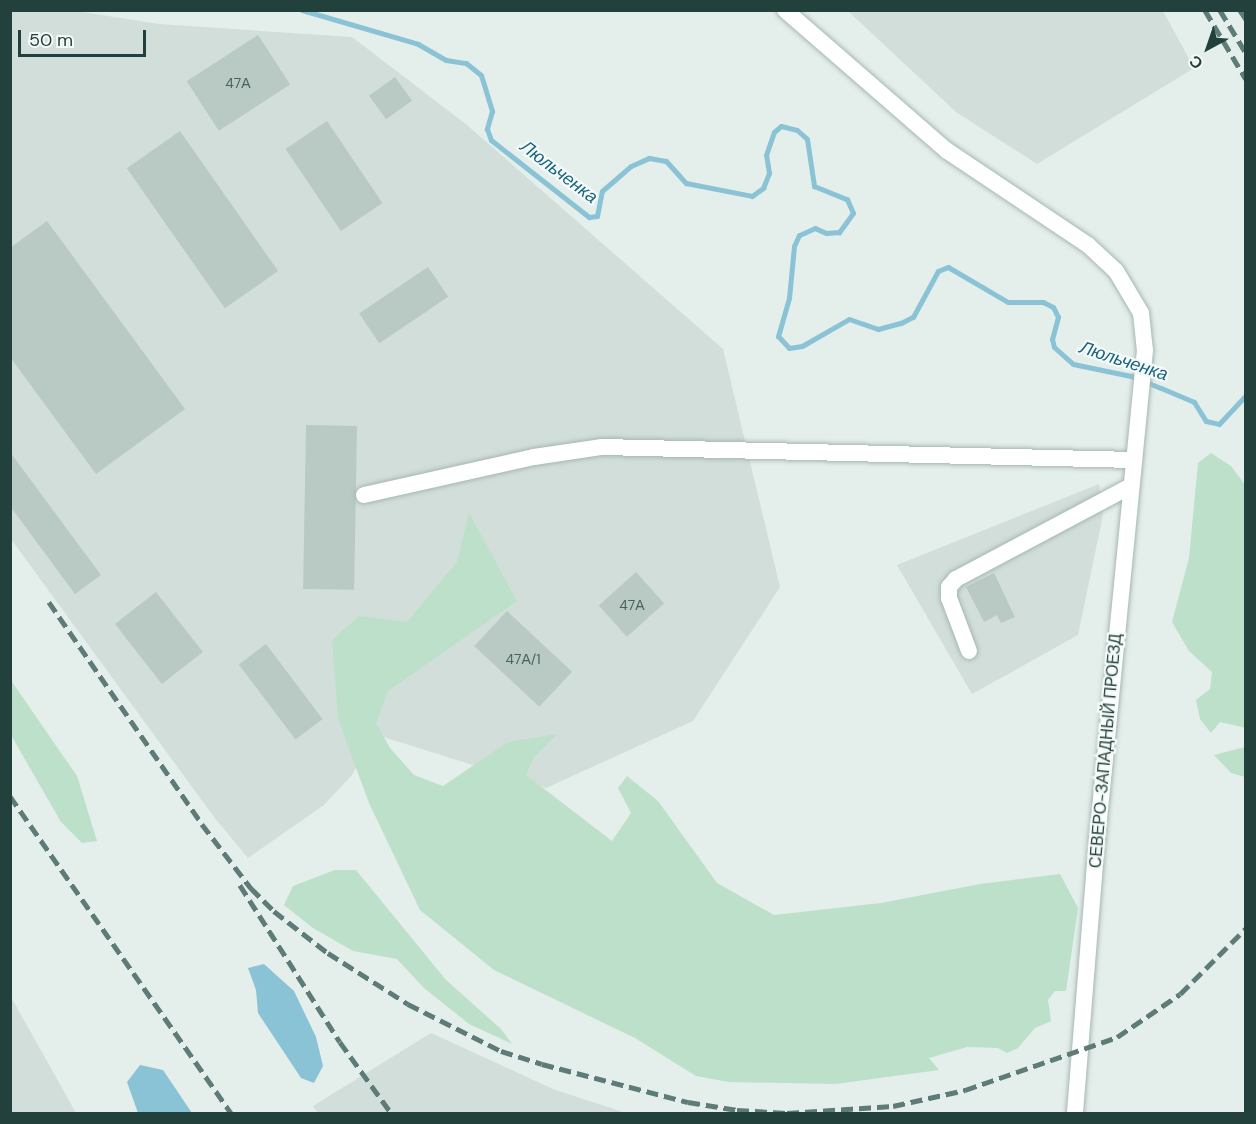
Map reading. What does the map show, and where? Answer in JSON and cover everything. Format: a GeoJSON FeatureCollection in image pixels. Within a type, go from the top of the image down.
{"type":"FeatureCollection","features":[{"type":"Feature","properties":{"kind":"street","name":"СЕВЕРО-ЗАПАДНЫЙ ПРОЕЗД"},"geometry":{"type":"LineString","coordinates":[[785,10],[946,150],[1104,258],[1128,287],[1141,313],[1146,338],[1144,365],[1131,486],[1075,1113]]}},
{"type":"Feature","properties":{"kind":"street"},"geometry":{"type":"LineString","coordinates":[[364,495],[534,457],[602,447],[1134,460]]}},
{"type":"Feature","properties":{"kind":"street"},"geometry":{"type":"LineString","coordinates":[[969,651],[949,598],[949,588],[956,579],[1131,486]]}},
{"type":"Feature","properties":{"kind":"shaded area"},"geometry":{"type":"Polygon","coordinates":[[[10,11],[76,11],[159,24],[352,37],[467,125],[723,349],[780,587],[693,721],[546,788],[374,734],[352,775],[324,805],[248,858],[214,817],[11,539],[10,11]]]}},
{"type":"Feature","properties":{"kind":"shaded area"},"geometry":{"type":"Polygon","coordinates":[[[848,11],[1163,11],[1194,68],[1037,164],[956,112],[848,11]]]}},
{"type":"Feature","properties":{"kind":"shaded area"},"geometry":{"type":"Polygon","coordinates":[[[1099,484],[1103,515],[1078,635],[972,694],[897,565],[1099,484]]]}},
{"type":"Feature","properties":{"kind":"shaded area"},"geometry":{"type":"Polygon","coordinates":[[[11,997],[76,1113],[11,1113],[11,997]]]}},
{"type":"Feature","properties":{"kind":"shaded area"},"geometry":{"type":"Polygon","coordinates":[[[431,1033],[553,1089],[626,1113],[318,1113],[313,1106],[431,1033]]]}},
{"type":"Feature","properties":{"kind":"green space"},"geometry":{"type":"Polygon","coordinates":[[[1211,453],[1231,466],[1245,485],[1246,728],[1220,722],[1211,733],[1200,719],[1196,700],[1210,689],[1212,672],[1189,651],[1172,622],[1189,558],[1198,463],[1211,453]]]}},
{"type":"Feature","properties":{"kind":"green space"},"geometry":{"type":"Polygon","coordinates":[[[469,513],[517,601],[388,691],[376,723],[390,748],[414,775],[443,786],[508,742],[557,734],[534,757],[526,775],[612,841],[631,813],[618,788],[627,776],[658,801],[717,883],[774,915],[881,903],[980,884],[1060,874],[1078,908],[1066,991],[1055,991],[1048,1000],[1051,1021],[1035,1028],[1018,1048],[1007,1053],[998,1048],[967,1047],[929,1058],[939,1070],[835,1084],[729,1082],[696,1076],[635,1038],[494,970],[420,910],[369,803],[338,719],[332,640],[359,616],[407,622],[457,562],[469,513]]]}},
{"type":"Feature","properties":{"kind":"green space"},"geometry":{"type":"Polygon","coordinates":[[[10,679],[77,776],[97,841],[82,843],[61,822],[11,735],[10,679]]]}},
{"type":"Feature","properties":{"kind":"green space"},"geometry":{"type":"Polygon","coordinates":[[[1245,747],[1245,777],[1231,773],[1214,755],[1245,747]]]}},
{"type":"Feature","properties":{"kind":"green space"},"geometry":{"type":"Polygon","coordinates":[[[335,870],[356,870],[446,980],[501,1029],[512,1044],[469,1024],[424,988],[397,959],[353,951],[313,928],[284,905],[293,886],[335,870]]]}},
{"type":"Feature","properties":{"kind":"water"},"geometry":{"type":"Polygon","coordinates":[[[264,964],[294,991],[316,1037],[323,1066],[314,1083],[301,1078],[258,1013],[256,990],[248,968],[264,964]]]}},
{"type":"Feature","properties":{"kind":"water"},"geometry":{"type":"Polygon","coordinates":[[[140,1065],[163,1070],[192,1113],[138,1113],[127,1082],[140,1065]]]}},
{"type":"Feature","properties":{"kind":"building"},"geometry":{"type":"Polygon","coordinates":[[[258,35],[290,84],[219,131],[187,81],[258,35]]]}},
{"type":"Feature","properties":{"kind":"building"},"geometry":{"type":"Polygon","coordinates":[[[395,77],[412,100],[386,119],[369,96],[395,77]]]}},
{"type":"Feature","properties":{"kind":"building"},"geometry":{"type":"Polygon","coordinates":[[[327,121],[382,203],[341,231],[286,149],[327,121]]]}},
{"type":"Feature","properties":{"kind":"building"},"geometry":{"type":"Polygon","coordinates":[[[180,131],[278,271],[225,308],[127,168],[180,131]]]}},
{"type":"Feature","properties":{"kind":"building"},"geometry":{"type":"Polygon","coordinates":[[[47,221],[185,409],[96,474],[10,357],[10,248],[47,221]]]}},
{"type":"Feature","properties":{"kind":"building"},"geometry":{"type":"Polygon","coordinates":[[[428,267],[448,297],[379,343],[359,313],[428,267]]]}},
{"type":"Feature","properties":{"kind":"building"},"geometry":{"type":"Polygon","coordinates":[[[306,425],[357,426],[354,590],[303,589],[306,425]]]}},
{"type":"Feature","properties":{"kind":"building"},"geometry":{"type":"Polygon","coordinates":[[[10,452],[101,575],[75,594],[10,506],[10,452]]]}},
{"type":"Feature","properties":{"kind":"building"},"geometry":{"type":"Polygon","coordinates":[[[636,572],[664,603],[627,637],[599,605],[636,572]]]}},
{"type":"Feature","properties":{"kind":"building"},"geometry":{"type":"Polygon","coordinates":[[[994,573],[1015,617],[1001,623],[997,615],[984,622],[966,587],[994,573]]]}},
{"type":"Feature","properties":{"kind":"building"},"geometry":{"type":"Polygon","coordinates":[[[156,592],[203,652],[162,684],[115,624],[156,592]]]}},
{"type":"Feature","properties":{"kind":"building"},"geometry":{"type":"Polygon","coordinates":[[[507,611],[572,672],[539,707],[474,646],[507,611]]]}},
{"type":"Feature","properties":{"kind":"building"},"geometry":{"type":"Polygon","coordinates":[[[266,644],[323,719],[295,740],[239,664],[266,644]]]}},
{"type":"Feature","properties":{"kind":"waterway","name":"Люльченка"},"geometry":{"type":"LineString","coordinates":[[302,10],[418,44],[446,60],[466,63],[481,75],[492,111],[487,129],[491,140],[589,217],[597,216],[602,191],[631,166],[649,158],[666,161],[686,183],[752,196],[763,188],[769,173],[766,155],[774,132],[781,126],[797,130],[807,139],[814,186],[847,199],[853,213],[839,232],[826,233],[815,228],[799,235],[794,246],[789,298],[778,336],[789,348],[802,346],[849,319],[878,329],[913,317],[938,271],[948,267],[1008,302],[1043,302],[1053,307],[1058,317],[1052,339],[1054,347],[1073,364],[1131,376],[1161,388],[1194,402],[1206,421],[1219,424],[1246,395]]}},
{"type":"Feature","properties":{"kind":"railway"},"geometry":{"type":"LineString","coordinates":[[1205,10],[1246,79]]}},
{"type":"Feature","properties":{"kind":"railway"},"geometry":{"type":"LineString","coordinates":[[1220,10],[1246,53]]}},
{"type":"Feature","properties":{"kind":"railway"},"geometry":{"type":"LineString","coordinates":[[1240,10],[1246,19]]}},
{"type":"Feature","properties":{"kind":"railway"},"geometry":{"type":"LineString","coordinates":[[49,602],[202,824],[251,888],[274,911],[328,953],[408,1004],[501,1051],[542,1064],[688,1102],[737,1110],[787,1113],[893,1106],[965,1090],[1117,1037],[1180,994],[1246,928]]}},
{"type":"Feature","properties":{"kind":"railway"},"geometry":{"type":"LineString","coordinates":[[10,796],[232,1114]]}},
{"type":"Feature","properties":{"kind":"railway"},"geometry":{"type":"LineString","coordinates":[[240,885],[340,1042],[392,1114]]}}]}
